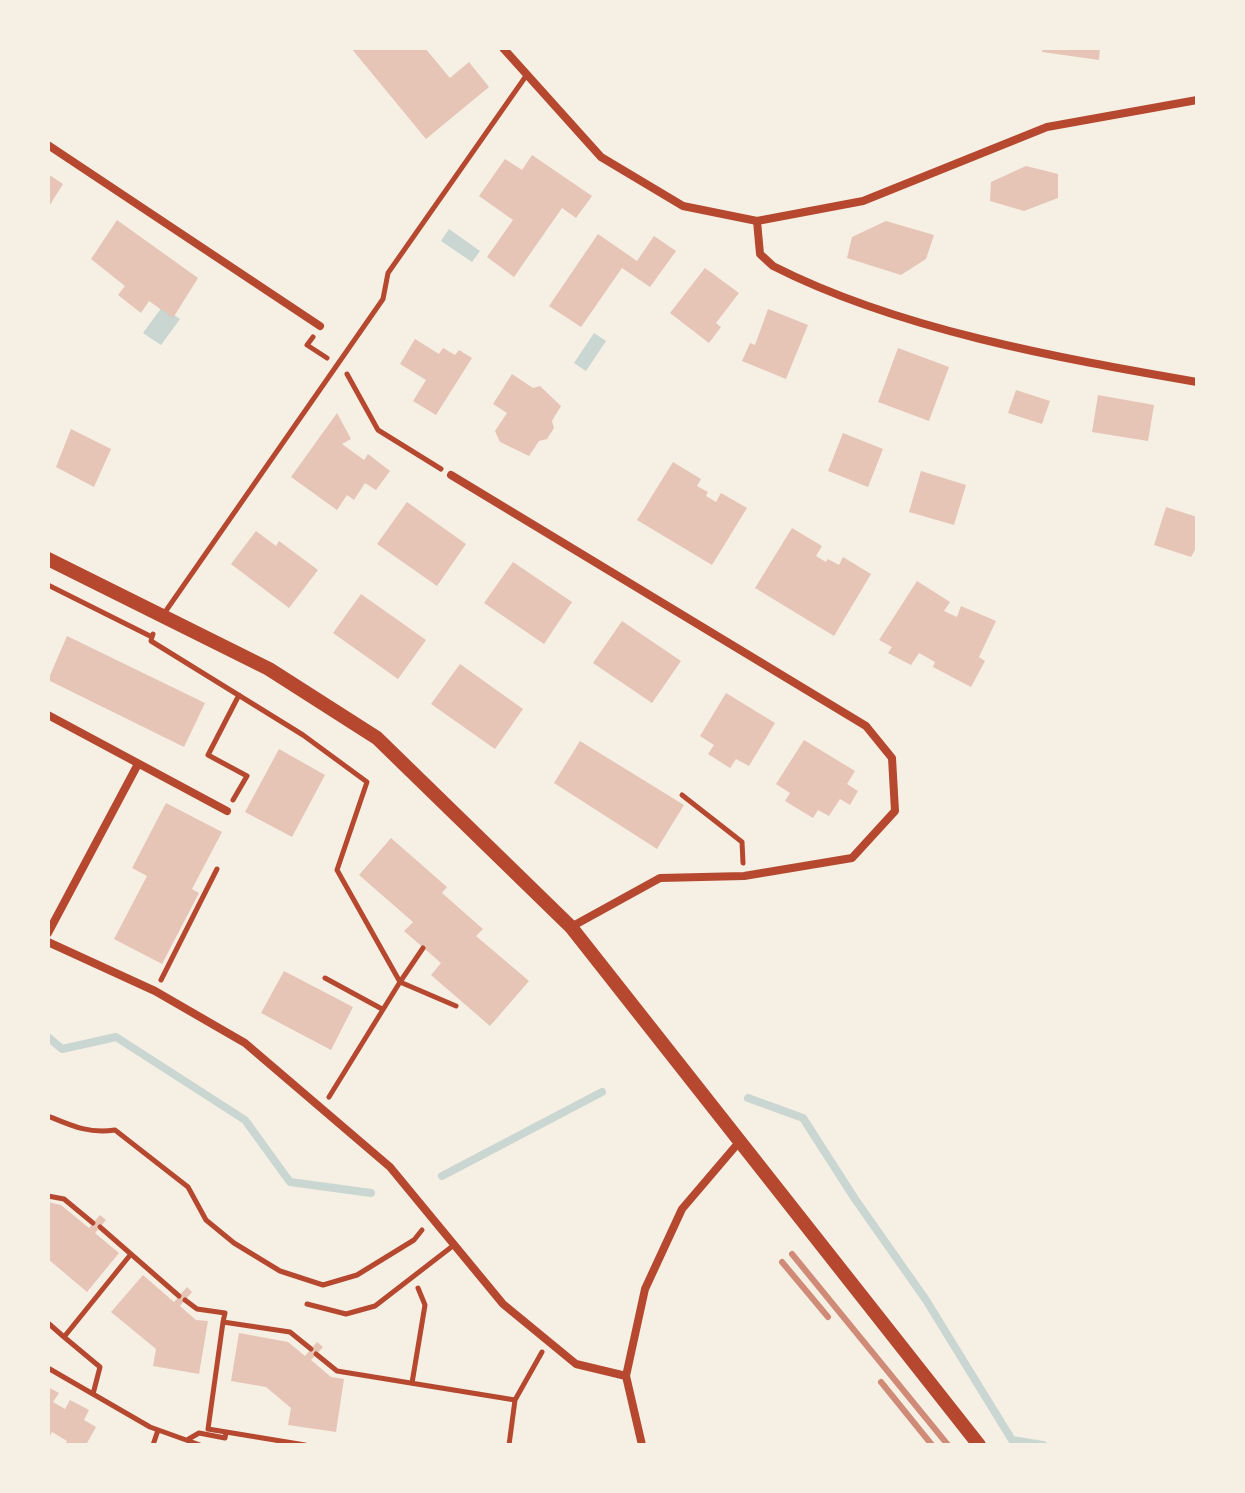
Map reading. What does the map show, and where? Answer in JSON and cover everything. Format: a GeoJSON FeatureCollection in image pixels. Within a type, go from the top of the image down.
{"type":"FeatureCollection","features":[{"type":"Feature","properties":{"kind":"street"},"geometry":{"type":"LineString","coordinates":[[503,48],[601,157],[683,206],[757,221],[863,201],[1047,127],[1197,100]]}},
{"type":"Feature","properties":{"kind":"street"},"geometry":{"type":"LineString","coordinates":[[48,145],[320,326]]}},
{"type":"Feature","properties":{"kind":"street"},"geometry":{"type":"LineString","coordinates":[[757,221],[760,254],[773,266],[886,310],[1075,361],[1197,382]]}},
{"type":"Feature","properties":{"kind":"street"},"geometry":{"type":"LineString","coordinates":[[451,475],[866,726],[892,758],[895,811],[852,858],[744,876],[660,878],[571,927]]}},
{"type":"Feature","properties":{"kind":"street"},"geometry":{"type":"LineString","coordinates":[[48,559],[269,669],[377,738],[571,927],[979,1445]]}},
{"type":"Feature","properties":{"kind":"street"},"geometry":{"type":"LineString","coordinates":[[48,715],[227,811]]}},
{"type":"Feature","properties":{"kind":"street"},"geometry":{"type":"LineString","coordinates":[[48,933],[138,764]]}},
{"type":"Feature","properties":{"kind":"street"},"geometry":{"type":"LineString","coordinates":[[48,942],[155,991],[245,1043],[390,1167],[503,1304],[576,1364],[626,1376]]}},
{"type":"Feature","properties":{"kind":"street"},"geometry":{"type":"LineString","coordinates":[[642,1445],[626,1376],[645,1289],[682,1209],[740,1141]]}},
{"type":"Feature","properties":{"kind":"lane"},"geometry":{"type":"LineString","coordinates":[[163,616],[383,299],[388,273],[526,76]]}},
{"type":"Feature","properties":{"kind":"lane"},"geometry":{"type":"LineString","coordinates":[[307,1304],[346,1314],[375,1306],[455,1244]]}},
{"type":"Feature","properties":{"kind":"path"},"geometry":{"type":"LineString","coordinates":[[320,326],[307,345],[346,371],[378,430],[451,475]]}},
{"type":"Feature","properties":{"kind":"path"},"geometry":{"type":"LineString","coordinates":[[152,637],[151,641],[303,735],[367,782],[337,870],[400,982],[456,1006]]}},
{"type":"Feature","properties":{"kind":"path"},"geometry":{"type":"LineString","coordinates":[[227,811],[247,776],[208,755],[239,695]]}},
{"type":"Feature","properties":{"kind":"path"},"geometry":{"type":"LineString","coordinates":[[682,795],[742,842],[744,876]]}},
{"type":"Feature","properties":{"kind":"path"},"geometry":{"type":"LineString","coordinates":[[155,991],[217,869]]}},
{"type":"Feature","properties":{"kind":"path"},"geometry":{"type":"LineString","coordinates":[[323,1108],[382,1009],[423,948]]}},
{"type":"Feature","properties":{"kind":"path"},"geometry":{"type":"LineString","coordinates":[[325,978],[382,1009]]}},
{"type":"Feature","properties":{"kind":"path"},"geometry":{"type":"LineString","coordinates":[[48,1116],[95,1133],[115,1130],[188,1187],[206,1220],[234,1243],[280,1271],[323,1285],[357,1275],[414,1240],[431,1216]]}},
{"type":"Feature","properties":{"kind":"path"},"geometry":{"type":"LineString","coordinates":[[48,1196],[64,1199],[93,1223]]}},
{"type":"Feature","properties":{"kind":"path"},"geometry":{"type":"LineString","coordinates":[[100,1227],[179,1296]]}},
{"type":"Feature","properties":{"kind":"path"},"geometry":{"type":"LineString","coordinates":[[64,1337],[131,1254]]}},
{"type":"Feature","properties":{"kind":"path"},"geometry":{"type":"LineString","coordinates":[[412,1383],[425,1305],[413,1276]]}},
{"type":"Feature","properties":{"kind":"path"},"geometry":{"type":"LineString","coordinates":[[185,1300],[197,1309],[225,1313],[208,1429],[305,1445]]}},
{"type":"Feature","properties":{"kind":"path"},"geometry":{"type":"LineString","coordinates":[[223,1322],[290,1332],[311,1349]]}},
{"type":"Feature","properties":{"kind":"path"},"geometry":{"type":"LineString","coordinates":[[48,1323],[100,1367],[93,1394]]}},
{"type":"Feature","properties":{"kind":"path"},"geometry":{"type":"LineString","coordinates":[[509,1445],[515,1400],[549,1341]]}},
{"type":"Feature","properties":{"kind":"path"},"geometry":{"type":"LineString","coordinates":[[316,1354],[337,1371],[515,1400]]}},
{"type":"Feature","properties":{"kind":"path"},"geometry":{"type":"LineString","coordinates":[[48,1368],[158,1430],[200,1445]]}},
{"type":"Feature","properties":{"kind":"path"},"geometry":{"type":"LineString","coordinates":[[153,1445],[158,1430]]}},
{"type":"Feature","properties":{"kind":"path"},"geometry":{"type":"LineString","coordinates":[[187,1440],[199,1433],[225,1438],[226,1432]]}},
{"type":"Feature","properties":{"kind":"shaded area"},"geometry":{"type":"Polygon","coordinates":[[[449,229],[480,251],[472,262],[441,241],[449,229]]]}},
{"type":"Feature","properties":{"kind":"shaded area"},"geometry":{"type":"Polygon","coordinates":[[[162,307],[180,319],[161,345],[143,333],[162,307]]]}},
{"type":"Feature","properties":{"kind":"shaded area"},"geometry":{"type":"Polygon","coordinates":[[[594,333],[606,341],[586,371],[574,363],[594,333]]]}},
{"type":"Feature","properties":{"kind":"building"},"geometry":{"type":"Polygon","coordinates":[[[351,48],[425,48],[450,78],[469,62],[489,87],[426,139],[351,48]]]}},
{"type":"Feature","properties":{"kind":"building"},"geometry":{"type":"Polygon","coordinates":[[[1043,48],[1100,48],[1099,60],[1042,52],[1043,48]]]}},
{"type":"Feature","properties":{"kind":"building"},"geometry":{"type":"Polygon","coordinates":[[[532,155],[592,196],[576,218],[562,208],[514,277],[487,257],[513,220],[479,196],[505,159],[522,170],[532,155]]]}},
{"type":"Feature","properties":{"kind":"building"},"geometry":{"type":"Polygon","coordinates":[[[1026,166],[1058,174],[1058,198],[1024,211],[990,201],[991,182],[1026,166]]]}},
{"type":"Feature","properties":{"kind":"building"},"geometry":{"type":"Polygon","coordinates":[[[48,174],[63,184],[48,208],[48,174]]]}},
{"type":"Feature","properties":{"kind":"building"},"geometry":{"type":"Polygon","coordinates":[[[117,220],[198,278],[173,318],[149,301],[141,313],[118,295],[125,286],[91,259],[117,220]]]}},
{"type":"Feature","properties":{"kind":"building"},"geometry":{"type":"Polygon","coordinates":[[[886,221],[934,235],[926,259],[901,275],[847,258],[852,237],[886,221]]]}},
{"type":"Feature","properties":{"kind":"building"},"geometry":{"type":"Polygon","coordinates":[[[598,234],[637,261],[654,236],[676,251],[650,287],[622,268],[581,327],[549,306],[598,234]]]}},
{"type":"Feature","properties":{"kind":"building"},"geometry":{"type":"Polygon","coordinates":[[[705,268],[739,293],[716,323],[721,327],[709,343],[670,313],[705,268]]]}},
{"type":"Feature","properties":{"kind":"building"},"geometry":{"type":"Polygon","coordinates":[[[768,309],[808,325],[786,379],[742,361],[750,343],[755,345],[768,309]]]}},
{"type":"Feature","properties":{"kind":"building"},"geometry":{"type":"Polygon","coordinates":[[[415,339],[439,354],[443,348],[455,355],[459,350],[472,358],[436,415],[413,401],[426,380],[400,364],[415,339]]]}},
{"type":"Feature","properties":{"kind":"building"},"geometry":{"type":"Polygon","coordinates":[[[898,348],[949,367],[929,421],[878,402],[898,348]]]}},
{"type":"Feature","properties":{"kind":"building"},"geometry":{"type":"Polygon","coordinates":[[[512,374],[533,388],[540,386],[561,406],[552,421],[554,428],[547,439],[539,441],[529,456],[500,442],[495,431],[507,413],[493,404],[512,374]]]}},
{"type":"Feature","properties":{"kind":"building"},"geometry":{"type":"Polygon","coordinates":[[[1016,390],[1050,401],[1042,424],[1008,413],[1016,390]]]}},
{"type":"Feature","properties":{"kind":"building"},"geometry":{"type":"Polygon","coordinates":[[[1098,395],[1154,405],[1148,441],[1092,432],[1098,395]]]}},
{"type":"Feature","properties":{"kind":"building"},"geometry":{"type":"Polygon","coordinates":[[[337,413],[351,439],[342,444],[364,460],[368,454],[390,471],[376,490],[365,483],[354,500],[347,495],[337,510],[291,477],[337,413]]]}},
{"type":"Feature","properties":{"kind":"building"},"geometry":{"type":"Polygon","coordinates":[[[71,429],[111,449],[94,487],[56,467],[71,429]]]}},
{"type":"Feature","properties":{"kind":"building"},"geometry":{"type":"Polygon","coordinates":[[[843,433],[883,449],[868,487],[828,471],[843,433]]]}},
{"type":"Feature","properties":{"kind":"building"},"geometry":{"type":"Polygon","coordinates":[[[673,462],[701,479],[697,486],[708,492],[706,496],[716,502],[721,493],[747,508],[712,565],[637,520],[673,462]]]}},
{"type":"Feature","properties":{"kind":"building"},"geometry":{"type":"Polygon","coordinates":[[[921,471],[966,485],[954,525],[909,512],[921,471]]]}},
{"type":"Feature","properties":{"kind":"building"},"geometry":{"type":"Polygon","coordinates":[[[407,502],[466,544],[437,586],[377,544],[407,502]]]}},
{"type":"Feature","properties":{"kind":"building"},"geometry":{"type":"Polygon","coordinates":[[[1166,507],[1197,517],[1197,546],[1191,557],[1154,545],[1166,507]]]}},
{"type":"Feature","properties":{"kind":"building"},"geometry":{"type":"Polygon","coordinates":[[[792,528],[822,546],[816,556],[826,562],[828,559],[839,565],[843,557],[871,574],[834,636],[755,588],[792,528]]]}},
{"type":"Feature","properties":{"kind":"building"},"geometry":{"type":"Polygon","coordinates":[[[256,531],[276,546],[279,541],[318,570],[289,608],[231,564],[256,531]]]}},
{"type":"Feature","properties":{"kind":"building"},"geometry":{"type":"Polygon","coordinates":[[[513,562],[572,602],[544,644],[484,603],[513,562]]]}},
{"type":"Feature","properties":{"kind":"building"},"geometry":{"type":"Polygon","coordinates":[[[917,581],[950,602],[944,611],[957,617],[961,606],[996,621],[979,657],[985,661],[971,687],[933,667],[935,662],[919,653],[911,665],[888,653],[892,647],[879,640],[917,581]]]}},
{"type":"Feature","properties":{"kind":"building"},"geometry":{"type":"Polygon","coordinates":[[[361,594],[426,640],[398,679],[333,633],[361,594]]]}},
{"type":"Feature","properties":{"kind":"building"},"geometry":{"type":"Polygon","coordinates":[[[622,621],[681,661],[652,703],[593,663],[622,621]]]}},
{"type":"Feature","properties":{"kind":"building"},"geometry":{"type":"Polygon","coordinates":[[[67,636],[205,703],[184,747],[48,680],[67,636]]]}},
{"type":"Feature","properties":{"kind":"building"},"geometry":{"type":"Polygon","coordinates":[[[460,664],[523,709],[495,749],[431,704],[460,664]]]}},
{"type":"Feature","properties":{"kind":"building"},"geometry":{"type":"Polygon","coordinates":[[[726,693],[775,723],[749,766],[736,759],[730,768],[708,754],[714,745],[700,736],[726,693]]]}},
{"type":"Feature","properties":{"kind":"building"},"geometry":{"type":"Polygon","coordinates":[[[804,740],[855,771],[847,784],[858,791],[850,805],[840,799],[829,816],[818,810],[813,818],[785,801],[790,793],[776,784],[804,740]]]}},
{"type":"Feature","properties":{"kind":"building"},"geometry":{"type":"Polygon","coordinates":[[[580,741],[684,805],[657,849],[554,783],[580,741]]]}},
{"type":"Feature","properties":{"kind":"building"},"geometry":{"type":"Polygon","coordinates":[[[279,749],[325,775],[292,837],[245,812],[279,749]]]}},
{"type":"Feature","properties":{"kind":"building"},"geometry":{"type":"Polygon","coordinates":[[[166,803],[222,832],[192,889],[199,893],[162,964],[114,939],[147,876],[132,868],[166,803]]]}},
{"type":"Feature","properties":{"kind":"building"},"geometry":{"type":"Polygon","coordinates":[[[391,838],[447,887],[442,893],[483,929],[476,936],[529,981],[490,1026],[431,975],[441,963],[404,931],[413,922],[359,875],[391,838]]]}},
{"type":"Feature","properties":{"kind":"building"},"geometry":{"type":"Polygon","coordinates":[[[284,971],[353,1007],[331,1050],[261,1013],[284,971]]]}},
{"type":"Feature","properties":{"kind":"building"},"geometry":{"type":"Polygon","coordinates":[[[48,1202],[61,1205],[89,1228],[100,1215],[106,1220],[95,1233],[119,1253],[87,1292],[48,1259],[48,1202]]]}},
{"type":"Feature","properties":{"kind":"building"},"geometry":{"type":"Polygon","coordinates":[[[143,1275],[174,1302],[187,1287],[192,1292],[180,1306],[196,1320],[208,1321],[199,1374],[153,1366],[156,1349],[111,1312],[143,1275]]]}},
{"type":"Feature","properties":{"kind":"building"},"geometry":{"type":"Polygon","coordinates":[[[239,1333],[288,1342],[305,1356],[317,1342],[323,1347],[311,1360],[331,1377],[344,1379],[336,1432],[288,1425],[291,1408],[266,1387],[231,1381],[239,1333]]]}},
{"type":"Feature","properties":{"kind":"building"},"geometry":{"type":"Polygon","coordinates":[[[48,1387],[59,1393],[53,1402],[65,1409],[70,1400],[89,1410],[84,1420],[96,1427],[86,1445],[65,1445],[67,1441],[52,1432],[48,1439],[48,1387]]]}},
{"type":"Feature","properties":{"kind":"waterway"},"geometry":{"type":"LineString","coordinates":[[48,1037],[62,1049],[116,1037],[245,1120],[290,1182],[371,1193]]}},
{"type":"Feature","properties":{"kind":"waterway"},"geometry":{"type":"LineString","coordinates":[[442,1176],[602,1092]]}},
{"type":"Feature","properties":{"kind":"waterway"},"geometry":{"type":"LineString","coordinates":[[748,1098],[803,1118],[926,1300],[1012,1440],[1043,1445]]}},
{"type":"Feature","properties":{"kind":"railway"},"geometry":{"type":"LineString","coordinates":[[792,1254],[948,1445]]}},
{"type":"Feature","properties":{"kind":"railway"},"geometry":{"type":"LineString","coordinates":[[782,1262],[828,1317]]}},
{"type":"Feature","properties":{"kind":"railway"},"geometry":{"type":"LineString","coordinates":[[881,1382],[932,1445]]}}]}
